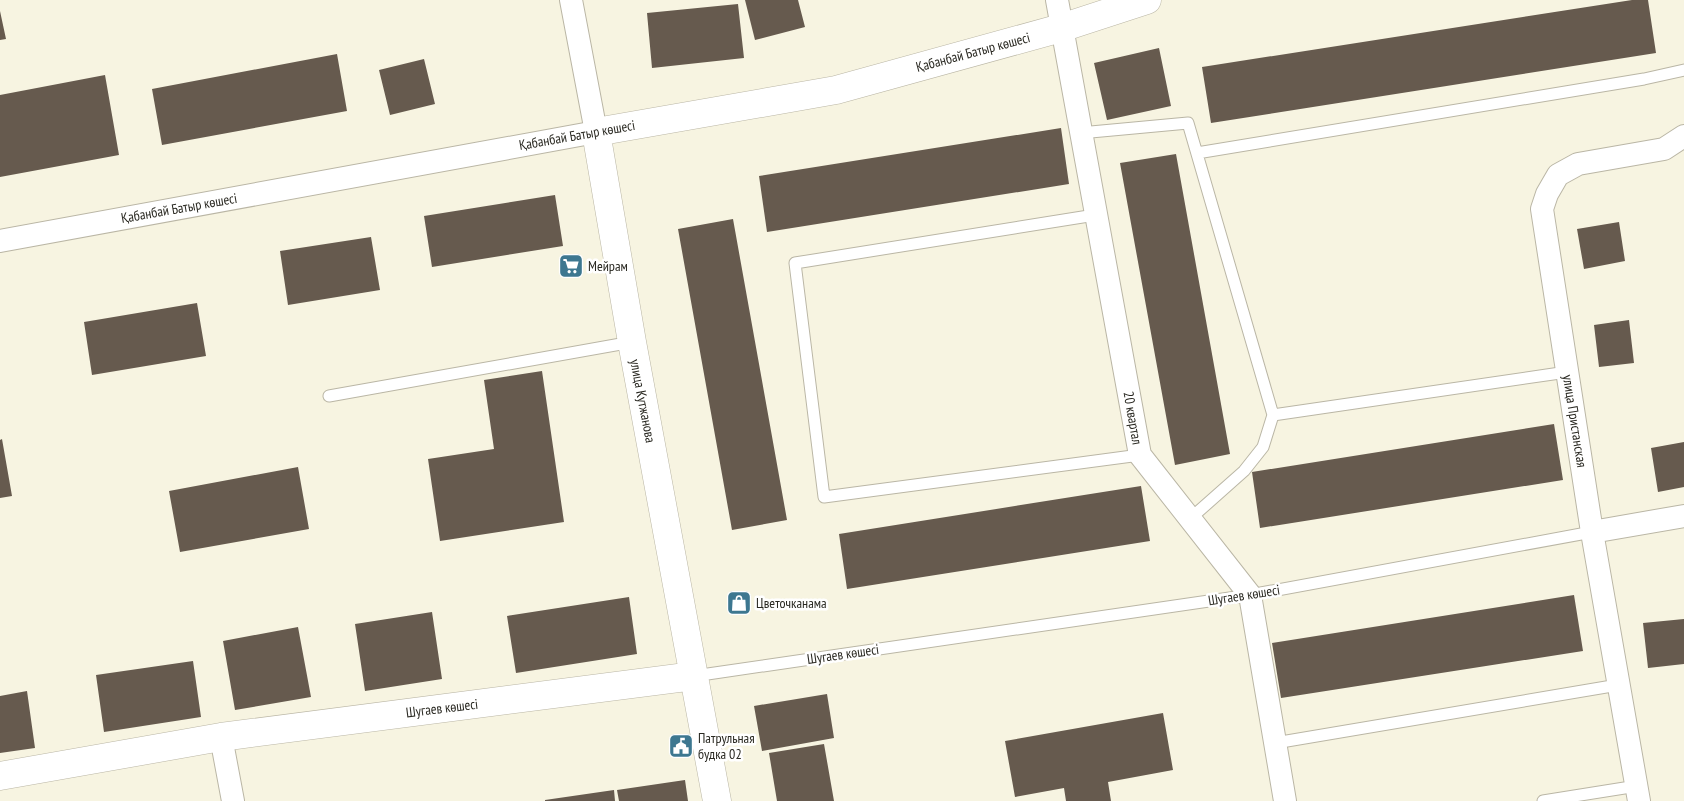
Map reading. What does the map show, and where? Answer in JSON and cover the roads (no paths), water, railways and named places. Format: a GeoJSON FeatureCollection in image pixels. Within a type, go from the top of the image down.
{"type":"FeatureCollection","features":[{"type":"Feature","properties":{"kind":"main road","name":"Қабанбай Батыр көшесі"},"geometry":{"type":"LineString","coordinates":[[596,132],[836,90],[1061,28],[1147,0]]}},
{"type":"Feature","properties":{"kind":"main road","name":"улица Кутжанова"},"geometry":{"type":"LineString","coordinates":[[596,132],[632,342],[717,801]]}},
{"type":"Feature","properties":{"kind":"main road","name":"Шугаев көшесі"},"geometry":{"type":"LineString","coordinates":[[0,776],[221,737],[694,676]]}},
{"type":"Feature","properties":{"kind":"street","name":"улица Кутжанова"},"geometry":{"type":"LineString","coordinates":[[571,0],[596,132]]}},
{"type":"Feature","properties":{"kind":"street","name":"20 квартал"},"geometry":{"type":"LineString","coordinates":[[1058,0],[1061,28],[1140,455],[1250,595],[1284,801]]}},
{"type":"Feature","properties":{"kind":"street","name":"Қабанбай Батыр көшесі"},"geometry":{"type":"LineString","coordinates":[[0,241],[596,132]]}},
{"type":"Feature","properties":{"kind":"street","name":"улица Пристанская"},"geometry":{"type":"LineString","coordinates":[[1638,794],[1592,532],[1542,209],[1547,194],[1558,176],[1578,164],[1664,148],[1684,136]]}},
{"type":"Feature","properties":{"kind":"street","name":"Шугаев көшесі"},"geometry":{"type":"LineString","coordinates":[[1592,532],[1684,516]]}},
{"type":"Feature","properties":{"kind":"street"},"geometry":{"type":"LineString","coordinates":[[221,737],[233,801]]}},
{"type":"Feature","properties":{"kind":"lane"},"geometry":{"type":"LineString","coordinates":[[1197,153],[1644,79],[1684,70]]}},
{"type":"Feature","properties":{"kind":"lane"},"geometry":{"type":"LineString","coordinates":[[1080,133],[1188,123],[1273,415],[1263,447],[1244,471],[1191,518]]}},
{"type":"Feature","properties":{"kind":"lane"},"geometry":{"type":"LineString","coordinates":[[1095,215],[795,263],[824,497],[1140,455]]}},
{"type":"Feature","properties":{"kind":"lane"},"geometry":{"type":"LineString","coordinates":[[329,396],[632,342]]}},
{"type":"Feature","properties":{"kind":"lane"},"geometry":{"type":"LineString","coordinates":[[1273,415],[1567,372]]}},
{"type":"Feature","properties":{"kind":"lane","name":"Шугаев көшесі"},"geometry":{"type":"LineString","coordinates":[[694,676],[1250,595],[1592,532]]}},
{"type":"Feature","properties":{"kind":"lane"},"geometry":{"type":"LineString","coordinates":[[1275,743],[1618,684]]}},
{"type":"Feature","properties":{"kind":"lane"},"geometry":{"type":"LineString","coordinates":[[1543,801],[1638,794]]}},
{"type":"Feature","properties":{"kind":"place","name":"Мейрам"},"geometry":{"type":"Point","coordinates":[571,266]}},
{"type":"Feature","properties":{"kind":"place","name":"Цветочканама"},"geometry":{"type":"Point","coordinates":[739,603]}},
{"type":"Feature","properties":{"kind":"place","name":"Патрульная будка 02"},"geometry":{"type":"Point","coordinates":[681,746]}}]}
